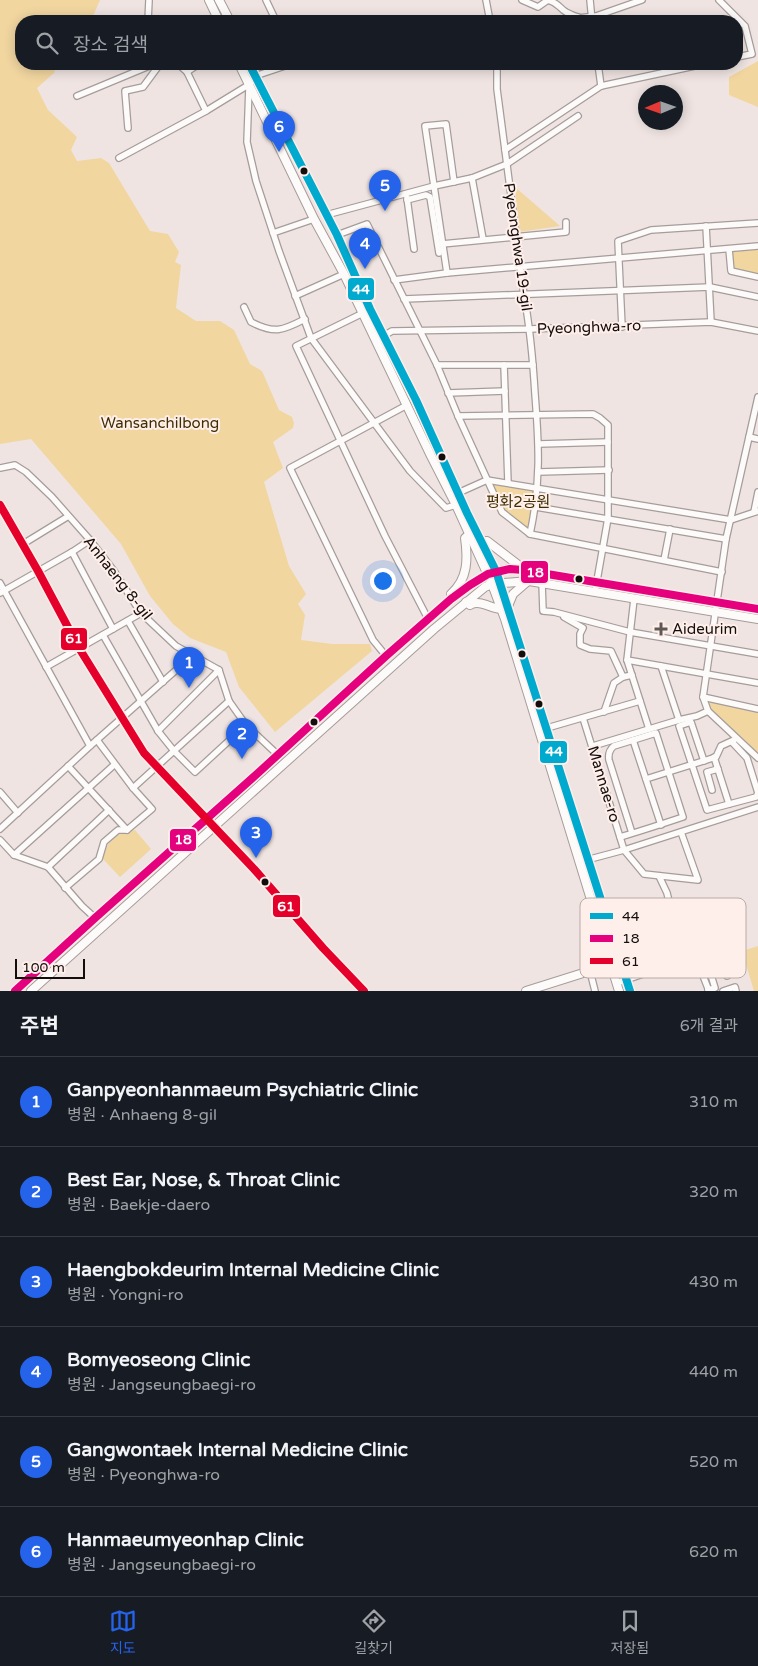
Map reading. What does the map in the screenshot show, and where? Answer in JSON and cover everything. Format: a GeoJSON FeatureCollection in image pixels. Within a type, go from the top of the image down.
{"type":"FeatureCollection","features":[{"type":"Feature","properties":{"kind":"street"},"geometry":{"type":"LineString","coordinates":[[148,15],[149,0]]}},
{"type":"Feature","properties":{"kind":"street"},"geometry":{"type":"LineString","coordinates":[[209,0],[216,15]]}},
{"type":"Feature","properties":{"kind":"street"},"geometry":{"type":"LineString","coordinates":[[219,0],[227,15]]}},
{"type":"Feature","properties":{"kind":"street"},"geometry":{"type":"LineString","coordinates":[[266,0],[273,15]]}},
{"type":"Feature","properties":{"kind":"street"},"geometry":{"type":"LineString","coordinates":[[486,0],[489,15]]}},
{"type":"Feature","properties":{"kind":"street"},"geometry":{"type":"LineString","coordinates":[[522,0],[538,6],[548,0],[574,15]]}},
{"type":"Feature","properties":{"kind":"street"},"geometry":{"type":"LineString","coordinates":[[590,0],[592,15]]}},
{"type":"Feature","properties":{"kind":"street"},"geometry":{"type":"LineString","coordinates":[[603,15],[642,0]]}},
{"type":"Feature","properties":{"kind":"street"},"geometry":{"type":"LineString","coordinates":[[719,0],[734,15]]}},
{"type":"Feature","properties":{"kind":"street"},"geometry":{"type":"LineString","coordinates":[[743,24],[752,54],[743,56]]}},
{"type":"Feature","properties":{"kind":"street"},"geometry":{"type":"LineString","coordinates":[[77,96],[140,70]]}},
{"type":"Feature","properties":{"kind":"street"},"geometry":{"type":"LineString","coordinates":[[128,128],[124,90],[143,86],[155,70]]}},
{"type":"Feature","properties":{"kind":"street"},"geometry":{"type":"LineString","coordinates":[[185,70],[206,110]]}},
{"type":"Feature","properties":{"kind":"street"},"geometry":{"type":"LineString","coordinates":[[242,70],[470,534],[497,584],[548,728],[599,898]]}},
{"type":"Feature","properties":{"kind":"street"},"geometry":{"type":"LineString","coordinates":[[252,70],[337,236],[370,309],[431,430],[458,493],[482,542],[492,573]]}},
{"type":"Feature","properties":{"kind":"street"},"geometry":{"type":"LineString","coordinates":[[273,70],[255,76],[250,84],[247,109],[248,142],[256,181],[311,338],[410,471],[446,508],[456,505]]}},
{"type":"Feature","properties":{"kind":"street","name":"Pyeonghwa 19-gil"},"geometry":{"type":"LineString","coordinates":[[498,70],[497,89],[530,329],[539,444],[538,488],[530,534]]}},
{"type":"Feature","properties":{"kind":"street"},"geometry":{"type":"LineString","coordinates":[[599,70],[601,86]]}},
{"type":"Feature","properties":{"kind":"street"},"geometry":{"type":"LineString","coordinates":[[505,150],[601,86],[676,70]]}},
{"type":"Feature","properties":{"kind":"street"},"geometry":{"type":"LineString","coordinates":[[119,158],[250,84]]}},
{"type":"Feature","properties":{"kind":"street"},"geometry":{"type":"LineString","coordinates":[[326,215],[407,196],[434,186],[472,178],[507,164],[578,116]]}},
{"type":"Feature","properties":{"kind":"street"},"geometry":{"type":"LineString","coordinates":[[447,273],[425,126],[446,124],[454,182]]}},
{"type":"Feature","properties":{"kind":"street"},"geometry":{"type":"LineString","coordinates":[[472,178],[483,239]]}},
{"type":"Feature","properties":{"kind":"street"},"geometry":{"type":"LineString","coordinates":[[407,196],[426,195],[430,197],[439,253]]}},
{"type":"Feature","properties":{"kind":"street"},"geometry":{"type":"LineString","coordinates":[[407,196],[414,249]]}},
{"type":"Feature","properties":{"kind":"street"},"geometry":{"type":"LineString","coordinates":[[273,233],[314,219]]}},
{"type":"Feature","properties":{"kind":"street"},"geometry":{"type":"LineString","coordinates":[[442,244],[566,232],[566,222]]}},
{"type":"Feature","properties":{"kind":"street"},"geometry":{"type":"LineString","coordinates":[[622,327],[618,241],[651,230],[758,223]]}},
{"type":"Feature","properties":{"kind":"street"},"geometry":{"type":"LineString","coordinates":[[337,236],[367,224],[437,365],[486,480],[502,512],[530,534],[722,572]]}},
{"type":"Feature","properties":{"kind":"street"},"geometry":{"type":"LineString","coordinates":[[706,226],[711,322]]}},
{"type":"Feature","properties":{"kind":"street"},"geometry":{"type":"LineString","coordinates":[[394,280],[447,273],[758,246]]}},
{"type":"Feature","properties":{"kind":"street"},"geometry":{"type":"LineString","coordinates":[[729,248],[731,271],[758,277]]}},
{"type":"Feature","properties":{"kind":"street"},"geometry":{"type":"LineString","coordinates":[[296,296],[344,274]]}},
{"type":"Feature","properties":{"kind":"street"},"geometry":{"type":"LineString","coordinates":[[404,299],[710,287],[758,297]]}},
{"type":"Feature","properties":{"kind":"street"},"geometry":{"type":"LineString","coordinates":[[244,307],[251,322],[270,330],[280,330],[305,320]]}},
{"type":"Feature","properties":{"kind":"street"},"geometry":{"type":"LineString","coordinates":[[363,313],[296,346],[385,536],[426,615]]}},
{"type":"Feature","properties":{"kind":"street","name":"Pyeonghwa-ro"},"geometry":{"type":"LineString","coordinates":[[376,340],[392,331],[622,327],[711,322],[758,331]]}},
{"type":"Feature","properties":{"kind":"street"},"geometry":{"type":"LineString","coordinates":[[437,365],[533,365]]}},
{"type":"Feature","properties":{"kind":"street"},"geometry":{"type":"LineString","coordinates":[[504,365],[508,483]]}},
{"type":"Feature","properties":{"kind":"street"},"geometry":{"type":"LineString","coordinates":[[448,393],[505,391]]}},
{"type":"Feature","properties":{"kind":"street"},"geometry":{"type":"LineString","coordinates":[[704,761],[691,722],[680,726],[707,810],[756,797],[758,793],[747,758],[708,711],[703,697],[717,612],[726,539],[758,397]]}},
{"type":"Feature","properties":{"kind":"street"},"geometry":{"type":"LineString","coordinates":[[386,656],[373,640],[290,468],[407,405]]}},
{"type":"Feature","properties":{"kind":"street"},"geometry":{"type":"LineString","coordinates":[[458,416],[593,414],[608,425],[608,518],[596,592]]}},
{"type":"Feature","properties":{"kind":"street"},"geometry":{"type":"LineString","coordinates":[[749,437],[758,439]]}},
{"type":"Feature","properties":{"kind":"street"},"geometry":{"type":"LineString","coordinates":[[539,444],[608,442]]}},
{"type":"Feature","properties":{"kind":"street","name":"Anhaeng 8-gil"},"geometry":{"type":"LineString","coordinates":[[0,468],[14,465],[21,468],[52,497],[90,540],[114,571],[141,613],[176,646],[219,670]]}},
{"type":"Feature","properties":{"kind":"street"},"geometry":{"type":"LineString","coordinates":[[539,472],[609,470]]}},
{"type":"Feature","properties":{"kind":"street"},"geometry":{"type":"LineString","coordinates":[[458,493],[486,480],[731,520],[756,511],[758,492]]}},
{"type":"Feature","properties":{"kind":"street"},"geometry":{"type":"LineString","coordinates":[[0,505],[79,648],[135,741],[156,767],[254,869],[323,948],[364,991]]}},
{"type":"Feature","properties":{"kind":"street"},"geometry":{"type":"LineString","coordinates":[[536,507],[726,539]]}},
{"type":"Feature","properties":{"kind":"street"},"geometry":{"type":"LineString","coordinates":[[23,544],[68,517]]}},
{"type":"Feature","properties":{"kind":"street"},"geometry":{"type":"LineString","coordinates":[[664,560],[670,529]]}},
{"type":"Feature","properties":{"kind":"street"},"geometry":{"type":"LineString","coordinates":[[417,628],[415,624],[457,589],[465,572],[468,558],[465,538],[470,534]]}},
{"type":"Feature","properties":{"kind":"street"},"geometry":{"type":"LineString","coordinates":[[2,592],[90,540]]}},
{"type":"Feature","properties":{"kind":"street"},"geometry":{"type":"LineString","coordinates":[[482,542],[487,540],[517,564],[517,569]]}},
{"type":"Feature","properties":{"kind":"street"},"geometry":{"type":"LineString","coordinates":[[72,552],[113,629]]}},
{"type":"Feature","properties":{"kind":"street"},"geometry":{"type":"LineString","coordinates":[[15,991],[417,628],[458,593],[492,573],[517,569],[758,609]]}},
{"type":"Feature","properties":{"kind":"street"},"geometry":{"type":"LineString","coordinates":[[529,581],[513,594],[505,608],[590,898]]}},
{"type":"Feature","properties":{"kind":"street"},"geometry":{"type":"LineString","coordinates":[[30,991],[336,716],[485,587],[529,581],[758,619]]}},
{"type":"Feature","properties":{"kind":"street"},"geometry":{"type":"LineString","coordinates":[[0,583],[2,592],[90,746]]}},
{"type":"Feature","properties":{"kind":"street"},"geometry":{"type":"LineString","coordinates":[[542,583],[543,611],[558,613],[630,632],[758,654]]}},
{"type":"Feature","properties":{"kind":"street"},"geometry":{"type":"LineString","coordinates":[[634,599],[627,660],[649,729]]}},
{"type":"Feature","properties":{"kind":"street"},"geometry":{"type":"LineString","coordinates":[[466,602],[470,605],[472,603],[480,603],[505,608]]}},
{"type":"Feature","properties":{"kind":"street"},"geometry":{"type":"LineString","coordinates":[[46,667],[141,613]]}},
{"type":"Feature","properties":{"kind":"street"},"geometry":{"type":"LineString","coordinates":[[558,613],[583,628],[580,634],[580,645],[590,649],[611,651],[623,678]]}},
{"type":"Feature","properties":{"kind":"street"},"geometry":{"type":"LineString","coordinates":[[128,621],[163,682]]}},
{"type":"Feature","properties":{"kind":"street"},"geometry":{"type":"LineString","coordinates":[[103,635],[158,731],[174,751],[195,772],[246,725]]}},
{"type":"Feature","properties":{"kind":"street"},"geometry":{"type":"LineString","coordinates":[[0,829],[122,717],[192,656]]}},
{"type":"Feature","properties":{"kind":"street"},"geometry":{"type":"LineString","coordinates":[[627,660],[758,683]]}},
{"type":"Feature","properties":{"kind":"street"},"geometry":{"type":"LineString","coordinates":[[661,666],[680,720]]}},
{"type":"Feature","properties":{"kind":"street"},"geometry":{"type":"LineString","coordinates":[[158,731],[219,670],[228,701],[246,725],[278,755]]}},
{"type":"Feature","properties":{"kind":"street"},"geometry":{"type":"LineString","coordinates":[[604,712],[614,683],[632,675]]}},
{"type":"Feature","properties":{"kind":"street"},"geometry":{"type":"LineString","coordinates":[[703,697],[758,709]]}},
{"type":"Feature","properties":{"kind":"street"},"geometry":{"type":"LineString","coordinates":[[133,788],[228,701]]}},
{"type":"Feature","properties":{"kind":"street"},"geometry":{"type":"LineString","coordinates":[[548,728],[640,701]]}},
{"type":"Feature","properties":{"kind":"street"},"geometry":{"type":"LineString","coordinates":[[593,746],[698,716],[708,711]]}},
{"type":"Feature","properties":{"kind":"street","name":"Mannae-ro"},"geometry":{"type":"LineString","coordinates":[[583,718],[624,850],[644,874],[698,880],[681,832]]}},
{"type":"Feature","properties":{"kind":"street"},"geometry":{"type":"LineString","coordinates":[[620,837],[683,817],[656,733],[614,746],[608,754],[632,833]]}},
{"type":"Feature","properties":{"kind":"street"},"geometry":{"type":"LineString","coordinates":[[65,888],[99,858],[104,842],[118,830],[127,830],[152,809],[114,765],[97,740]]}},
{"type":"Feature","properties":{"kind":"street"},"geometry":{"type":"LineString","coordinates":[[633,740],[660,825]]}},
{"type":"Feature","properties":{"kind":"street"},"geometry":{"type":"LineString","coordinates":[[646,779],[716,757],[722,741],[734,740],[758,758]]}},
{"type":"Feature","properties":{"kind":"street"},"geometry":{"type":"LineString","coordinates":[[714,757],[729,804]]}},
{"type":"Feature","properties":{"kind":"street"},"geometry":{"type":"LineString","coordinates":[[14,855],[114,765]]}},
{"type":"Feature","properties":{"kind":"street"},"geometry":{"type":"LineString","coordinates":[[68,766],[127,830]]}},
{"type":"Feature","properties":{"kind":"street"},"geometry":{"type":"LineString","coordinates":[[712,790],[707,772],[718,769]]}},
{"type":"Feature","properties":{"kind":"street"},"geometry":{"type":"LineString","coordinates":[[0,792],[18,813]]}},
{"type":"Feature","properties":{"kind":"street"},"geometry":{"type":"LineString","coordinates":[[579,862],[624,850],[758,807]]}},
{"type":"Feature","properties":{"kind":"street"},"geometry":{"type":"LineString","coordinates":[[48,867],[109,810]]}},
{"type":"Feature","properties":{"kind":"street"},"geometry":{"type":"LineString","coordinates":[[0,840],[14,855],[48,867],[65,888],[95,918]]}},
{"type":"Feature","properties":{"kind":"street"},"geometry":{"type":"LineString","coordinates":[[659,876],[668,898]]}},
{"type":"Feature","properties":{"kind":"street"},"geometry":{"type":"LineString","coordinates":[[526,991],[580,974]]}},
{"type":"Feature","properties":{"kind":"street"},"geometry":{"type":"LineString","coordinates":[[592,978],[595,991]]}},
{"type":"Feature","properties":{"kind":"street"},"geometry":{"type":"LineString","coordinates":[[618,987],[633,978]]}},
{"type":"Feature","properties":{"kind":"street"},"geometry":{"type":"LineString","coordinates":[[704,978],[709,990],[715,988],[712,978]]}},
{"type":"Feature","properties":{"kind":"street"},"geometry":{"type":"LineString","coordinates":[[627,980],[630,991]]}},
{"type":"Feature","properties":{"kind":"street"},"geometry":{"type":"LineString","coordinates":[[723,991],[735,987],[736,991]]}},
{"type":"Feature","properties":{"kind":"green space","name":"Wansanchilbong"},"geometry":{"type":"Polygon","coordinates":[[[0,0],[100,0],[93,15],[15,15],[15,70],[54,70],[55,72],[37,88],[48,110],[77,137],[71,150],[77,161],[101,158],[109,163],[150,231],[168,234],[179,252],[175,262],[181,265],[176,308],[196,321],[220,321],[234,330],[250,364],[262,371],[279,410],[292,417],[293,428],[273,442],[283,468],[264,482],[289,566],[306,594],[298,604],[305,615],[301,640],[332,644],[370,644],[372,651],[275,732],[239,687],[226,652],[190,638],[173,624],[150,596],[121,544],[31,439],[0,444],[0,0]]]}},
{"type":"Feature","properties":{"kind":"green space"},"geometry":{"type":"Polygon","coordinates":[[[758,61],[758,107],[729,95],[729,77],[758,61]]]}},
{"type":"Feature","properties":{"kind":"green space"},"geometry":{"type":"Polygon","coordinates":[[[515,187],[560,226],[519,232],[515,187]]]}},
{"type":"Feature","properties":{"kind":"green space"},"geometry":{"type":"Polygon","coordinates":[[[758,246],[758,277],[731,271],[729,249],[758,246]]]}},
{"type":"Feature","properties":{"kind":"green space","name":"평화2공원"},"geometry":{"type":"Polygon","coordinates":[[[487,480],[538,488],[530,534],[502,512],[487,480]]]}},
{"type":"Feature","properties":{"kind":"green space"},"geometry":{"type":"Polygon","coordinates":[[[703,697],[758,709],[758,758],[708,711],[703,697]]]}},
{"type":"Feature","properties":{"kind":"green space"},"geometry":{"type":"Polygon","coordinates":[[[135,830],[151,849],[120,877],[103,859],[105,852],[107,846],[117,835],[135,830]]]}},
{"type":"Feature","properties":{"kind":"green space"},"geometry":{"type":"Polygon","coordinates":[[[758,946],[758,991],[754,991],[746,964],[746,950],[758,946]]]}},
{"type":"Feature","properties":{"kind":"transit line","name":"44"},"geometry":{"type":"LineString","coordinates":[[252,70],[337,235],[370,309],[416,400],[467,513],[496,571],[600,898]]}},
{"type":"Feature","properties":{"kind":"transit line","name":"61"},"geometry":{"type":"LineString","coordinates":[[0,505],[79,648],[144,753],[254,869],[323,948],[364,991]]}},
{"type":"Feature","properties":{"kind":"transit line","name":"18"},"geometry":{"type":"LineString","coordinates":[[15,991],[386,656],[451,599],[488,574],[510,569],[523,570],[758,609]]}},
{"type":"Feature","properties":{"kind":"transit line","name":"44"},"geometry":{"type":"LineString","coordinates":[[626,978],[630,991]]}},
{"type":"Feature","properties":{"kind":"place","name":"Hanmaeumyeonhap Clinic"},"geometry":{"type":"Point","coordinates":[279,152]}},
{"type":"Feature","properties":{"kind":"place","name":"Gangwontaek Internal Medicine Clinic"},"geometry":{"type":"Point","coordinates":[385,211]}},
{"type":"Feature","properties":{"kind":"place","name":"Bomyeoseong Clinic"},"geometry":{"type":"Point","coordinates":[365,269]}},
{"type":"Feature","properties":{"kind":"place","name":"Aideurim"},"geometry":{"type":"Point","coordinates":[661,629]}},
{"type":"Feature","properties":{"kind":"place","name":"Ganpyeonhanmaeum Psychiatric Clinic"},"geometry":{"type":"Point","coordinates":[189,688]}},
{"type":"Feature","properties":{"kind":"place","name":"Best Ear, Nose, & Throat Clinic"},"geometry":{"type":"Point","coordinates":[242,759]}},
{"type":"Feature","properties":{"kind":"place","name":"Haengbokdeurim Internal Medicine Clinic"},"geometry":{"type":"Point","coordinates":[256,858]}}]}
